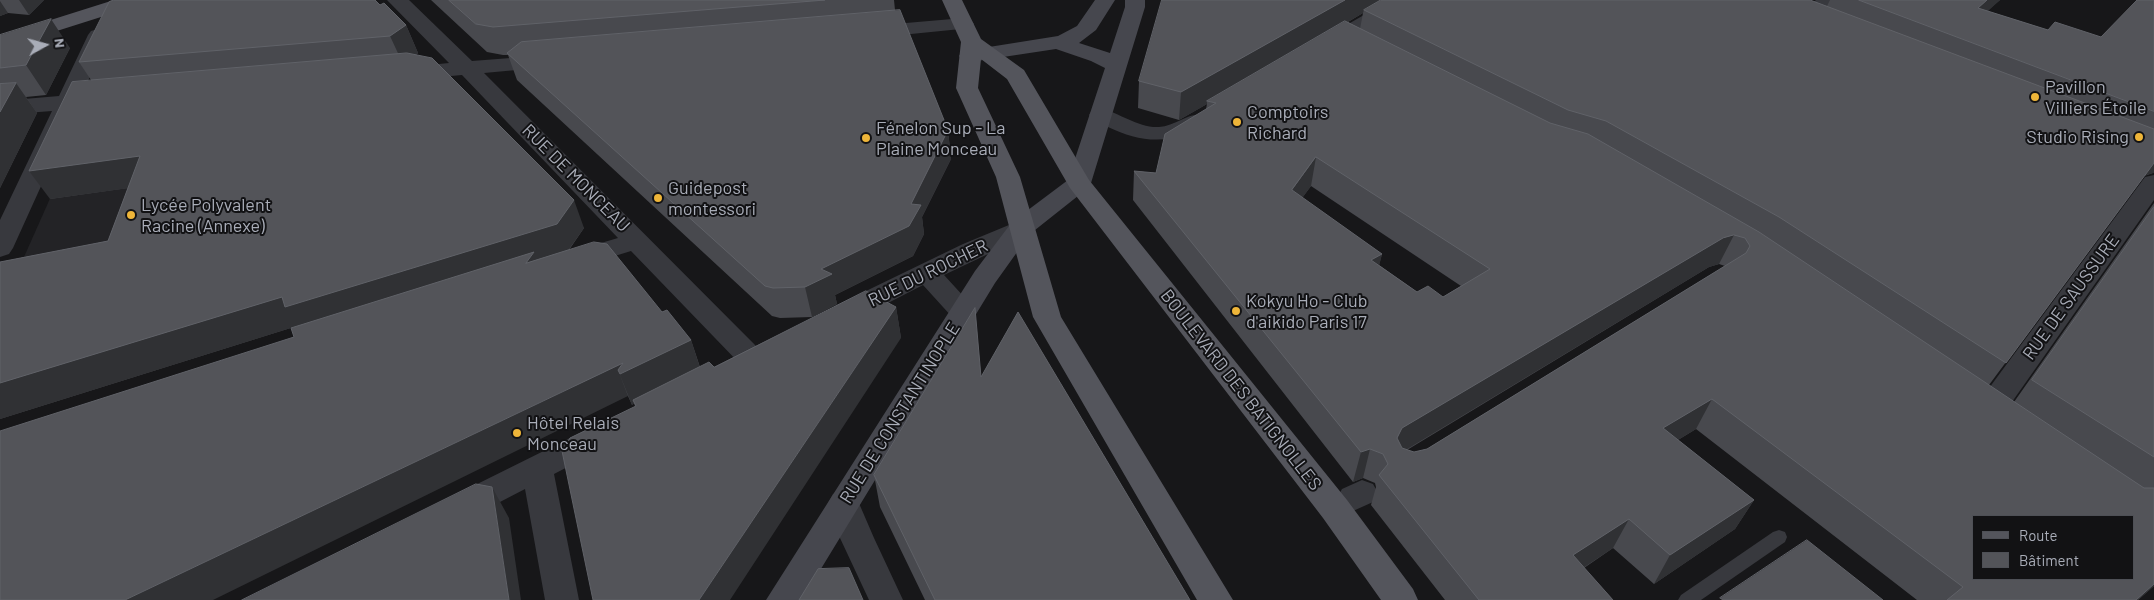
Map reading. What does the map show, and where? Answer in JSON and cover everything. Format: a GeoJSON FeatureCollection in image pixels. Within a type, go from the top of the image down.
{"type":"FeatureCollection","features":[{"type":"Feature","properties":{"kind":"main road"},"geometry":{"type":"LineString","coordinates":[[0,43],[135,0]]}},
{"type":"Feature","properties":{"kind":"main road"},"geometry":{"type":"LineString","coordinates":[[952,0],[973,44],[967,88],[1008,177],[1047,316],[1216,600]]}},
{"type":"Feature","properties":{"kind":"main road"},"geometry":{"type":"LineString","coordinates":[[973,44],[1057,43],[1073,38],[1084,31],[1095,20],[1105,0]]}},
{"type":"Feature","properties":{"kind":"main road"},"geometry":{"type":"LineString","coordinates":[[1079,183],[1135,6],[1134,0]]}},
{"type":"Feature","properties":{"kind":"main road"},"geometry":{"type":"LineString","coordinates":[[1057,43],[1099,56],[1116,65]]}},
{"type":"Feature","properties":{"kind":"main road","name":"BOULEVARD DES BATIGNOLLES"},"geometry":{"type":"LineString","coordinates":[[973,44],[1016,75],[1079,183],[1335,509],[1401,600]]}},
{"type":"Feature","properties":{"kind":"main road","name":"RUE DE CONSTANTINOPLE"},"geometry":{"type":"LineString","coordinates":[[783,600],[985,277],[1021,228],[1079,183]]}},
{"type":"Feature","properties":{"kind":"street","name":"RUE DE MONCEAU"},"geometry":{"type":"LineString","coordinates":[[397,0],[467,68],[637,241],[764,353],[725,373]]}},
{"type":"Feature","properties":{"kind":"street"},"geometry":{"type":"LineString","coordinates":[[1305,59],[1404,0]]}},
{"type":"Feature","properties":{"kind":"street"},"geometry":{"type":"LineString","coordinates":[[1802,21],[1828,0]]}},
{"type":"Feature","properties":{"kind":"street"},"geometry":{"type":"LineString","coordinates":[[0,248],[110,8]]}},
{"type":"Feature","properties":{"kind":"street"},"geometry":{"type":"LineString","coordinates":[[849,34],[973,44]]}},
{"type":"Feature","properties":{"kind":"street"},"geometry":{"type":"LineString","coordinates":[[1340,38],[1368,52]]}},
{"type":"Feature","properties":{"kind":"street"},"geometry":{"type":"LineString","coordinates":[[382,76],[567,59]]}},
{"type":"Feature","properties":{"kind":"street"},"geometry":{"type":"LineString","coordinates":[[0,108],[120,98]]}},
{"type":"Feature","properties":{"kind":"street"},"geometry":{"type":"LineString","coordinates":[[1100,115],[1140,133],[1155,135],[1172,133],[1213,112]]}},
{"type":"Feature","properties":{"kind":"street","name":"RUE DE SAUSSURE"},"geometry":{"type":"LineString","coordinates":[[1990,412],[2154,182]]}},
{"type":"Feature","properties":{"kind":"street","name":"RUE DU ROCHER"},"geometry":{"type":"LineString","coordinates":[[820,326],[972,250],[1021,228]]}},
{"type":"Feature","properties":{"kind":"street"},"geometry":{"type":"LineString","coordinates":[[548,269],[637,241]]}},
{"type":"Feature","properties":{"kind":"street"},"geometry":{"type":"LineString","coordinates":[[927,273],[963,311]]}},
{"type":"Feature","properties":{"kind":"street"},"geometry":{"type":"LineString","coordinates":[[432,521],[622,425]]}},
{"type":"Feature","properties":{"kind":"street"},"geometry":{"type":"LineString","coordinates":[[537,469],[562,600]]}},
{"type":"Feature","properties":{"kind":"street"},"geometry":{"type":"LineString","coordinates":[[844,503],[857,538],[886,600]]}},
{"type":"Feature","properties":{"kind":"lane"},"geometry":{"type":"LineString","coordinates":[[1687,600],[1779,537]]}},
{"type":"Feature","properties":{"kind":"shaded area","name":"Lycée Polyvalent Racine (Annexe)"},"geometry":{"type":"Polygon","coordinates":[[[209,150],[219,206],[8,293],[60,176],[209,150]]]}},
{"type":"Feature","properties":{"kind":"building"},"geometry":{"type":"Polygon","coordinates":[[[114,0],[375,0],[380,5],[384,3],[406,25],[390,36],[79,62],[109,2],[114,0]]]}},
{"type":"Feature","properties":{"kind":"building"},"geometry":{"type":"Polygon","coordinates":[[[449,0],[825,0],[493,27],[476,24],[449,0]]]}},
{"type":"Feature","properties":{"kind":"building"},"geometry":{"type":"Polygon","coordinates":[[[1162,0],[1345,0],[1181,92],[1139,81],[1162,0]]]}},
{"type":"Feature","properties":{"kind":"building"},"geometry":{"type":"Polygon","coordinates":[[[1381,0],[1810,0],[2154,129],[2154,163],[2006,363],[1779,217],[1606,121],[1568,110],[1364,10],[1381,0]]]}},
{"type":"Feature","properties":{"kind":"building"},"geometry":{"type":"Polygon","coordinates":[[[1859,0],[1987,0],[1978,8],[2048,30],[2055,22],[2101,37],[2137,0],[2154,0],[2154,111],[1859,0]]]}},
{"type":"Feature","properties":{"kind":"building"},"geometry":{"type":"Polygon","coordinates":[[[900,10],[948,130],[911,204],[921,205],[909,226],[821,269],[832,274],[805,287],[773,288],[765,286],[507,53],[521,42],[900,10]]]}},
{"type":"Feature","properties":{"kind":"building"},"geometry":{"type":"Polygon","coordinates":[[[51,19],[26,65],[0,68],[0,35],[51,19]]]}},
{"type":"Feature","properties":{"kind":"building"},"geometry":{"type":"Polygon","coordinates":[[[1345,21],[1550,123],[1588,134],[1759,232],[2144,488],[2154,488],[2154,584],[2136,600],[1947,600],[1963,587],[1712,399],[1663,428],[1754,500],[1670,555],[1629,519],[1573,555],[1613,600],[1479,600],[1379,475],[1388,464],[1383,454],[1370,449],[1361,452],[1134,171],[1156,173],[1165,134],[1216,103],[1207,101],[1345,21]],[[1316,157],[1292,190],[1382,254],[1371,260],[1417,292],[1428,286],[1443,297],[1490,269],[1316,157]],[[1734,235],[1723,238],[1402,428],[1397,438],[1402,448],[1414,452],[1427,449],[1746,253],[1750,246],[1745,238],[1734,235]]]}},
{"type":"Feature","properties":{"kind":"building"},"geometry":{"type":"Polygon","coordinates":[[[407,53],[432,58],[574,200],[557,224],[285,307],[282,297],[0,383],[0,262],[108,241],[140,156],[29,171],[72,82],[407,53]]]}},
{"type":"Feature","properties":{"kind":"building"},"geometry":{"type":"Polygon","coordinates":[[[16,83],[0,112],[0,84],[16,83]]]}},
{"type":"Feature","properties":{"kind":"building"},"geometry":{"type":"Polygon","coordinates":[[[2154,207],[2154,457],[2032,380],[2154,207]]]}},
{"type":"Feature","properties":{"kind":"building"},"geometry":{"type":"Polygon","coordinates":[[[594,242],[607,244],[662,312],[667,310],[691,340],[620,374],[618,370],[623,363],[125,600],[0,600],[0,431],[294,337],[291,328],[534,252],[526,263],[594,242]]]}},
{"type":"Feature","properties":{"kind":"building"},"geometry":{"type":"Polygon","coordinates":[[[866,291],[896,307],[699,600],[593,600],[562,451],[570,438],[636,406],[633,400],[709,362],[714,367],[866,291]]]}},
{"type":"Feature","properties":{"kind":"building"},"geometry":{"type":"Polygon","coordinates":[[[975,308],[981,377],[1018,312],[1190,600],[935,600],[874,475],[975,308]]]}},
{"type":"Feature","properties":{"kind":"building"},"geometry":{"type":"Polygon","coordinates":[[[476,484],[492,487],[509,600],[242,600],[476,484]]]}},
{"type":"Feature","properties":{"kind":"building"},"geometry":{"type":"Polygon","coordinates":[[[1807,540],[1883,600],[1723,600],[1720,598],[1807,540]]]}},
{"type":"Feature","properties":{"kind":"building"},"geometry":{"type":"Polygon","coordinates":[[[849,568],[863,600],[799,600],[818,569],[849,568]]]}},
{"type":"Feature","properties":{"kind":"place","name":"Pavillon Villiers Étoile"},"geometry":{"type":"Point","coordinates":[2035,97]}},
{"type":"Feature","properties":{"kind":"place","name":"Comptoirs Richard"},"geometry":{"type":"Point","coordinates":[1237,122]}},
{"type":"Feature","properties":{"kind":"place","name":"Studio Rising"},"geometry":{"type":"Point","coordinates":[2139,137]}},
{"type":"Feature","properties":{"kind":"place","name":"Fénelon Sup - La Plaine Monceau"},"geometry":{"type":"Point","coordinates":[866,138]}},
{"type":"Feature","properties":{"kind":"place","name":"Guidepost montessori"},"geometry":{"type":"Point","coordinates":[658,198]}},
{"type":"Feature","properties":{"kind":"place","name":"Lycée Polyvalent Racine (Annexe)"},"geometry":{"type":"Point","coordinates":[131,215]}},
{"type":"Feature","properties":{"kind":"place","name":"Kokyu Ho - Club d'aikido Paris 17"},"geometry":{"type":"Point","coordinates":[1236,311]}},
{"type":"Feature","properties":{"kind":"place","name":"Hôtel Relais Monceau"},"geometry":{"type":"Point","coordinates":[517,433]}}]}
